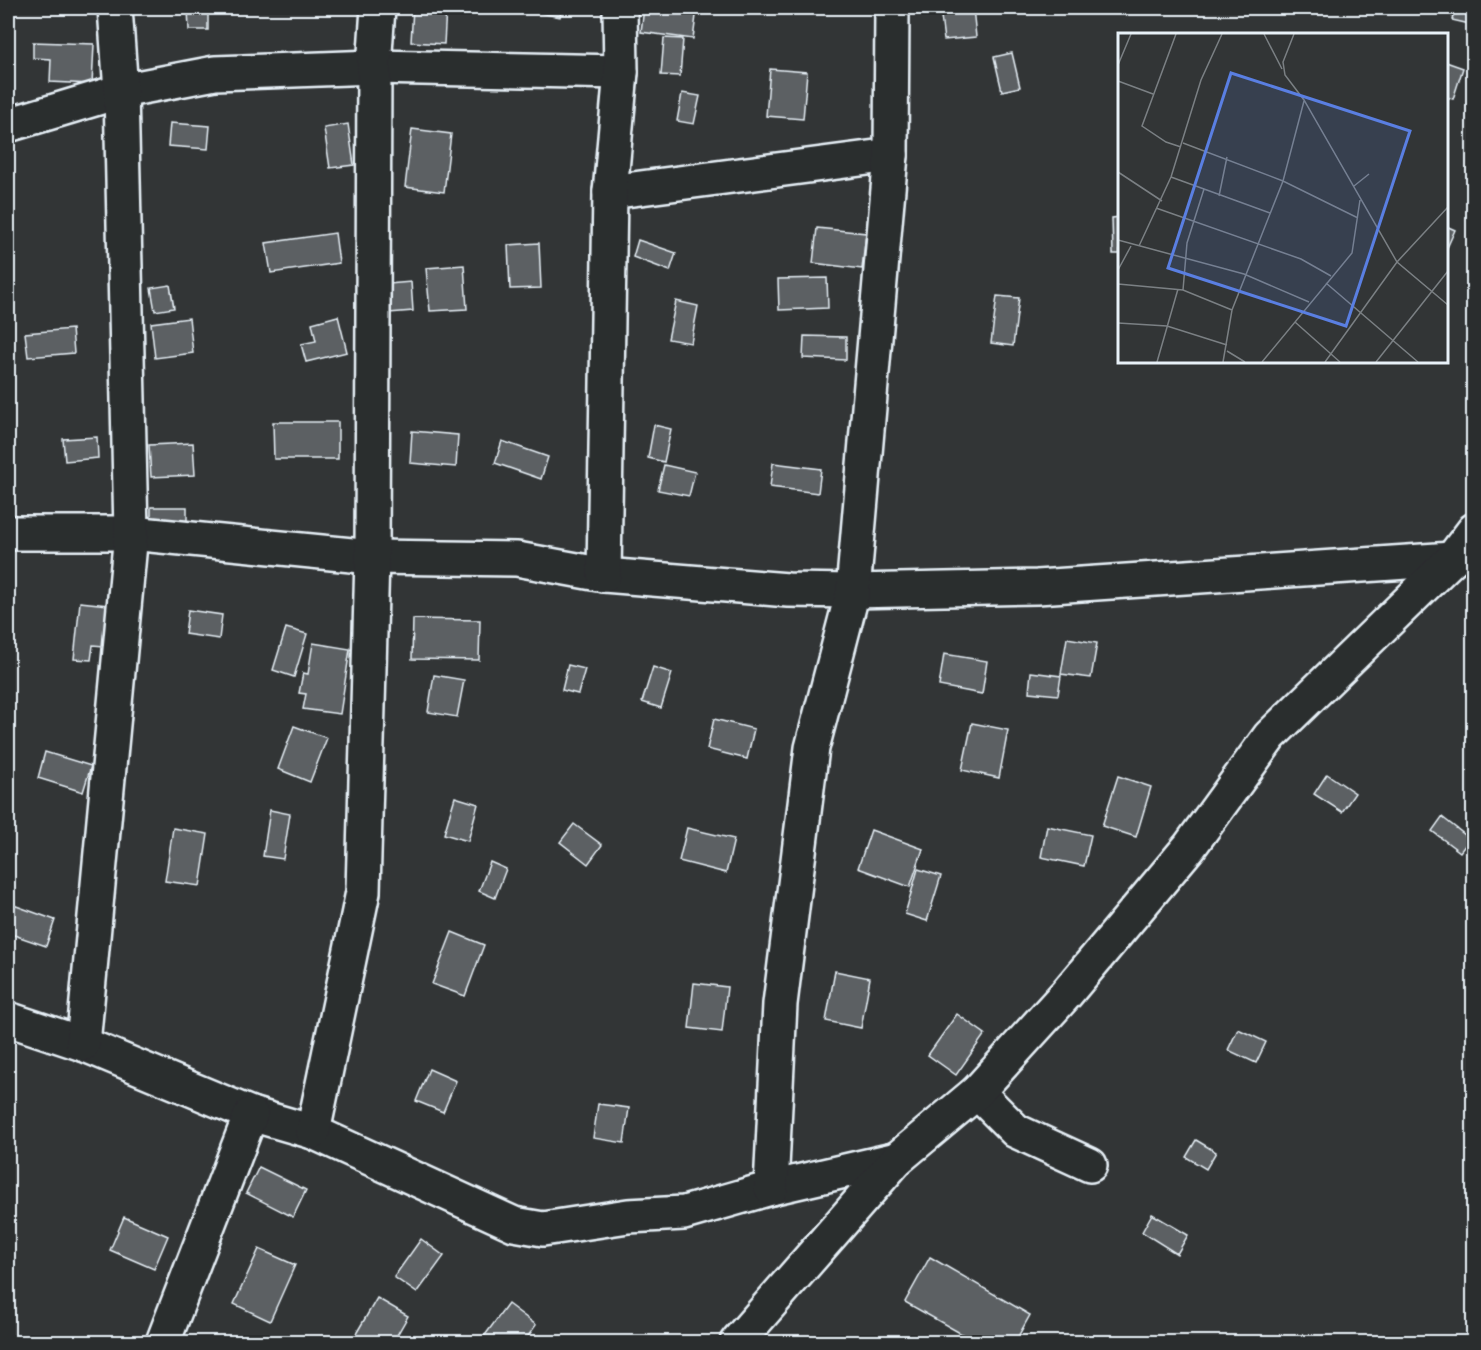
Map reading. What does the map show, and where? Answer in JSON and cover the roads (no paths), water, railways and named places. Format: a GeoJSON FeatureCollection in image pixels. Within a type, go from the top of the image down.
{"type":"FeatureCollection","features":[{"type":"Feature","properties":{"kind":"street"},"geometry":{"type":"LineString","coordinates":[[83,1044],[131,533],[121,91],[115,8]]}},
{"type":"Feature","properties":{"kind":"street"},"geometry":{"type":"LineString","coordinates":[[313,1132],[363,892],[372,557],[374,67],[378,8]]}},
{"type":"Feature","properties":{"kind":"street"},"geometry":{"type":"LineString","coordinates":[[604,575],[610,192],[621,72],[620,8]]}},
{"type":"Feature","properties":{"kind":"street"},"geometry":{"type":"LineString","coordinates":[[771,1188],[780,1004],[812,748],[853,591],[891,156],[892,8]]}},
{"type":"Feature","properties":{"kind":"street"},"geometry":{"type":"LineString","coordinates":[[8,125],[121,91],[215,73],[374,67],[621,72]]}},
{"type":"Feature","properties":{"kind":"street"},"geometry":{"type":"LineString","coordinates":[[610,192],[891,156]]}},
{"type":"Feature","properties":{"kind":"street"},"geometry":{"type":"LineString","coordinates":[[737,1342],[897,1159],[977,1092],[1066,994],[1190,846],[1269,736],[1452,559],[1473,530]]}},
{"type":"Feature","properties":{"kind":"street"},"geometry":{"type":"LineString","coordinates":[[8,533],[131,533],[372,557],[517,559],[604,575],[788,590],[1037,587],[1452,559]]}},
{"type":"Feature","properties":{"kind":"street"},"geometry":{"type":"LineString","coordinates":[[8,1019],[83,1044],[251,1114],[313,1132],[514,1224],[543,1229],[628,1215],[684,1213],[771,1188],[897,1159]]}},
{"type":"Feature","properties":{"kind":"street"},"geometry":{"type":"LineString","coordinates":[[977,1092],[1016,1131],[1090,1165]]}},
{"type":"Feature","properties":{"kind":"street"},"geometry":{"type":"LineString","coordinates":[[163,1342],[251,1114]]}}]}
